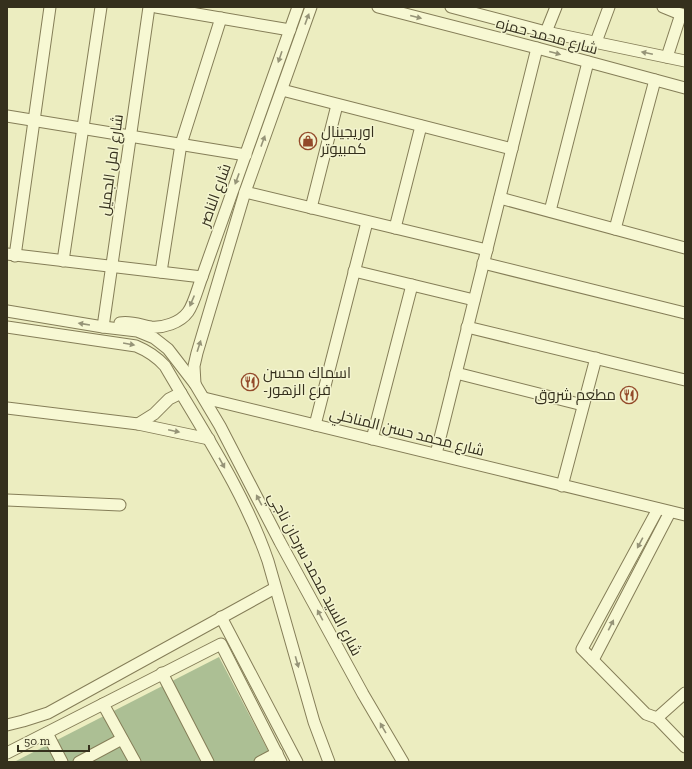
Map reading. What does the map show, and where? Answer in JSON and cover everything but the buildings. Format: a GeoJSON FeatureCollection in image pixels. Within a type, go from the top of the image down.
{"type":"FeatureCollection","features":[{"type":"Feature","properties":{"kind":"street"},"geometry":{"type":"LineString","coordinates":[[50,7],[34,120],[11,255],[202,277]]}},
{"type":"Feature","properties":{"kind":"street"},"geometry":{"type":"LineString","coordinates":[[63,261],[101,7]]}},
{"type":"Feature","properties":{"kind":"street","name":"شارع امل الجميل"},"geometry":{"type":"LineString","coordinates":[[105,327],[130,136],[149,7]]}},
{"type":"Feature","properties":{"kind":"street"},"geometry":{"type":"LineString","coordinates":[[156,7],[290,30]]}},
{"type":"Feature","properties":{"kind":"street","name":"شارع الناصر"},"geometry":{"type":"LineString","coordinates":[[105,327],[118,323],[130,322],[156,327],[162,326],[176,322],[188,312],[246,155],[298,7]]}},
{"type":"Feature","properties":{"kind":"street","name":"شارع الناصر"},"geometry":{"type":"LineString","coordinates":[[195,384],[194,366],[197,353],[245,192],[311,7]]}},
{"type":"Feature","properties":{"kind":"street","name":"شارع محمد حمزه"},"geometry":{"type":"LineString","coordinates":[[378,7],[391,9],[685,88]]}},
{"type":"Feature","properties":{"kind":"street","name":"شارع محمد حمزه"},"geometry":{"type":"LineString","coordinates":[[451,7],[466,9],[546,32],[685,61]]}},
{"type":"Feature","properties":{"kind":"street"},"geometry":{"type":"LineString","coordinates":[[546,32],[556,7]]}},
{"type":"Feature","properties":{"kind":"street"},"geometry":{"type":"LineString","coordinates":[[596,42],[609,7]]}},
{"type":"Feature","properties":{"kind":"street"},"geometry":{"type":"LineString","coordinates":[[663,7],[683,15],[666,57]]}},
{"type":"Feature","properties":{"kind":"street"},"geometry":{"type":"LineString","coordinates":[[162,272],[182,144],[221,18]]}},
{"type":"Feature","properties":{"kind":"street"},"geometry":{"type":"LineString","coordinates":[[436,454],[537,48]]}},
{"type":"Feature","properties":{"kind":"street"},"geometry":{"type":"LineString","coordinates":[[550,211],[588,62]]}},
{"type":"Feature","properties":{"kind":"street"},"geometry":{"type":"LineString","coordinates":[[615,229],[655,80]]}},
{"type":"Feature","properties":{"kind":"street"},"geometry":{"type":"LineString","coordinates":[[282,90],[512,149]]}},
{"type":"Feature","properties":{"kind":"street"},"geometry":{"type":"LineString","coordinates":[[311,208],[337,105]]}},
{"type":"Feature","properties":{"kind":"street"},"geometry":{"type":"LineString","coordinates":[[7,116],[246,155]]}},
{"type":"Feature","properties":{"kind":"street"},"geometry":{"type":"LineString","coordinates":[[395,228],[421,126]]}},
{"type":"Feature","properties":{"kind":"street"},"geometry":{"type":"LineString","coordinates":[[245,192],[486,250]]}},
{"type":"Feature","properties":{"kind":"street"},"geometry":{"type":"LineString","coordinates":[[500,198],[685,248]]}},
{"type":"Feature","properties":{"kind":"street"},"geometry":{"type":"LineString","coordinates":[[315,425],[367,222]]}},
{"type":"Feature","properties":{"kind":"street"},"geometry":{"type":"LineString","coordinates":[[483,263],[685,313]]}},
{"type":"Feature","properties":{"kind":"street"},"geometry":{"type":"LineString","coordinates":[[354,272],[474,300]]}},
{"type":"Feature","properties":{"kind":"street"},"geometry":{"type":"LineString","coordinates":[[372,439],[412,285]]}},
{"type":"Feature","properties":{"kind":"street"},"geometry":{"type":"LineString","coordinates":[[7,311],[137,331],[154,338],[168,349],[204,398]]}},
{"type":"Feature","properties":{"kind":"street"},"geometry":{"type":"LineString","coordinates":[[40,332],[42,317]]}},
{"type":"Feature","properties":{"kind":"street"},"geometry":{"type":"LineString","coordinates":[[7,327],[125,344],[136,346],[148,351],[165,366],[181,393],[169,399],[154,414],[138,424]]}},
{"type":"Feature","properties":{"kind":"street"},"geometry":{"type":"LineString","coordinates":[[467,327],[596,358],[684,376]]}},
{"type":"Feature","properties":{"kind":"street"},"geometry":{"type":"LineString","coordinates":[[562,486],[596,358]]}},
{"type":"Feature","properties":{"kind":"street"},"geometry":{"type":"LineString","coordinates":[[456,373],[583,405]]}},
{"type":"Feature","properties":{"kind":"street","name":"شارع السيد محمد سرحان ناجي"},"geometry":{"type":"LineString","coordinates":[[181,393],[209,439],[252,517],[265,552],[316,727],[329,762]]}},
{"type":"Feature","properties":{"kind":"street","name":"شارع محمد حسن المناخلي"},"geometry":{"type":"LineString","coordinates":[[204,398],[685,515]]}},
{"type":"Feature","properties":{"kind":"street","name":"شارع السيد محمد سرحان ناجي"},"geometry":{"type":"LineString","coordinates":[[204,398],[363,694],[403,762]]}},
{"type":"Feature","properties":{"kind":"street"},"geometry":{"type":"LineString","coordinates":[[7,408],[138,424],[209,439]]}},
{"type":"Feature","properties":{"kind":"street"},"geometry":{"type":"LineString","coordinates":[[7,500],[120,505]]}},
{"type":"Feature","properties":{"kind":"street"},"geometry":{"type":"LineString","coordinates":[[658,509],[582,649],[646,714],[657,718],[685,747]]}},
{"type":"Feature","properties":{"kind":"street"},"geometry":{"type":"LineString","coordinates":[[593,660],[630,586],[670,512]]}},
{"type":"Feature","properties":{"kind":"street"},"geometry":{"type":"LineString","coordinates":[[265,552],[280,542]]}},
{"type":"Feature","properties":{"kind":"street"},"geometry":{"type":"LineString","coordinates":[[620,581],[630,586]]}},
{"type":"Feature","properties":{"kind":"street"},"geometry":{"type":"LineString","coordinates":[[7,725],[48,712],[275,588]]}},
{"type":"Feature","properties":{"kind":"street"},"geometry":{"type":"LineString","coordinates":[[221,617],[297,762]]}},
{"type":"Feature","properties":{"kind":"street"},"geometry":{"type":"LineString","coordinates":[[7,753],[221,644],[279,758],[260,762]]}},
{"type":"Feature","properties":{"kind":"street"},"geometry":{"type":"LineString","coordinates":[[162,673],[208,762]]}},
{"type":"Feature","properties":{"kind":"street"},"geometry":{"type":"LineString","coordinates":[[657,718],[685,693]]}},
{"type":"Feature","properties":{"kind":"street"},"geometry":{"type":"LineString","coordinates":[[103,704],[135,762]]}},
{"type":"Feature","properties":{"kind":"street"},"geometry":{"type":"LineString","coordinates":[[48,733],[62,762]]}},
{"type":"Feature","properties":{"kind":"street"},"geometry":{"type":"LineString","coordinates":[[79,762],[122,739]]}},
{"type":"Feature","properties":{"kind":"green space"},"geometry":{"type":"Polygon","coordinates":[[[219,657],[274,762],[14,762],[219,657]]]}},
{"type":"Feature","properties":{"kind":"place","name":"اوريجينال كمبيوتر"},"geometry":{"type":"Point","coordinates":[308,141]}},
{"type":"Feature","properties":{"kind":"place","name":"اسماك محسن -فرع الزهور"},"geometry":{"type":"Point","coordinates":[250,382]}},
{"type":"Feature","properties":{"kind":"place","name":"مطعم شروق"},"geometry":{"type":"Point","coordinates":[629,395]}}]}
